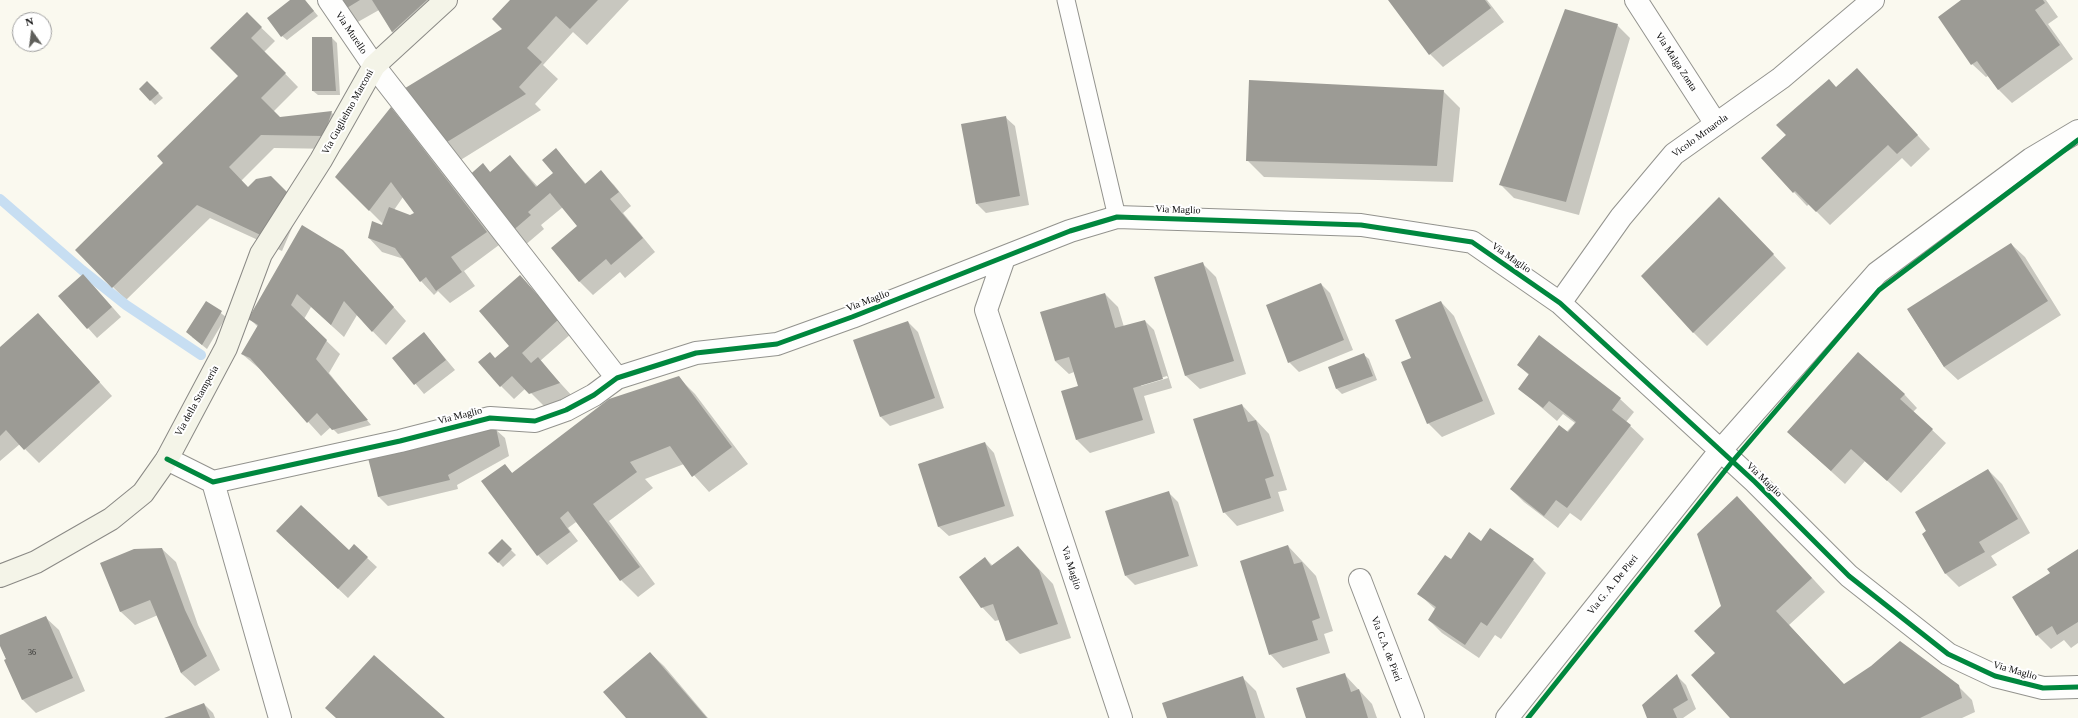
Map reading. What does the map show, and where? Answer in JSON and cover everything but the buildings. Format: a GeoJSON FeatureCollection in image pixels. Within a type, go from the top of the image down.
{"type":"FeatureCollection","features":[{"type":"Feature","properties":{"kind":"street","name":"Via Murello"},"geometry":{"type":"LineString","coordinates":[[329,0],[374,66],[617,378]]}},
{"type":"Feature","properties":{"kind":"street","name":"Via Guglielmo Marconi"},"geometry":{"type":"LineString","coordinates":[[321,160],[374,66],[446,0]]}},
{"type":"Feature","properties":{"kind":"street","name":"Via Malga Zonta"},"geometry":{"type":"LineString","coordinates":[[1636,0],[1716,124]]}},
{"type":"Feature","properties":{"kind":"street","name":"Vicolo Mrnarola"},"geometry":{"type":"LineString","coordinates":[[1560,303],[1621,217],[1674,154],[1781,78],[1873,0]]}},
{"type":"Feature","properties":{"kind":"street","name":"Via G. A. De Pieri"},"geometry":{"type":"LineString","coordinates":[[1507,718],[1720,451],[1877,273],[2031,159],[2078,131]]}},
{"type":"Feature","properties":{"kind":"street","name":"Via della Stamperia"},"geometry":{"type":"LineString","coordinates":[[0,576],[36,562],[111,520],[143,493],[167,459],[226,348],[261,254],[321,160]]}},
{"type":"Feature","properties":{"kind":"street","name":"Via Maglio"},"geometry":{"type":"LineString","coordinates":[[213,482],[490,418],[535,421],[566,410],[594,394],[617,378],[696,353],[777,344],[852,317],[1070,231],[1117,217],[1361,225],[1472,242],[1560,303],[1755,482],[1849,576],[1948,654],[1996,676],[2043,688],[2078,687]]}},
{"type":"Feature","properties":{"kind":"street","name":"Via Maglio"},"geometry":{"type":"LineString","coordinates":[[1004,258],[986,310],[1121,718]]}},
{"type":"Feature","properties":{"kind":"street"},"geometry":{"type":"LineString","coordinates":[[167,459],[213,482],[280,718]]}},
{"type":"Feature","properties":{"kind":"street","name":"Via G.A. de Pieri"},"geometry":{"type":"LineString","coordinates":[[1360,580],[1412,718]]}},
{"type":"Feature","properties":{"kind":"lane"},"geometry":{"type":"LineString","coordinates":[[1066,0],[1117,217]]}},
{"type":"Feature","properties":{"kind":"waterway"},"geometry":{"type":"LineString","coordinates":[[0,199],[82,270],[126,305],[201,355]]}},
{"type":"Feature","properties":{"kind":"cycle path"},"geometry":{"type":"LineString","coordinates":[[1528,718],[1732,462],[1879,290],[2078,140]]}},
{"type":"Feature","properties":{"kind":"cycle path"},"geometry":{"type":"LineString","coordinates":[[167,459],[213,482],[400,441],[490,418],[535,421],[566,410],[594,395],[617,378],[696,353],[777,344],[852,317],[1070,231],[1117,217],[1361,225],[1472,242],[1560,303],[1755,482],[1849,576],[1948,654],[1995,676],[2043,688],[2078,687]]}}]}
